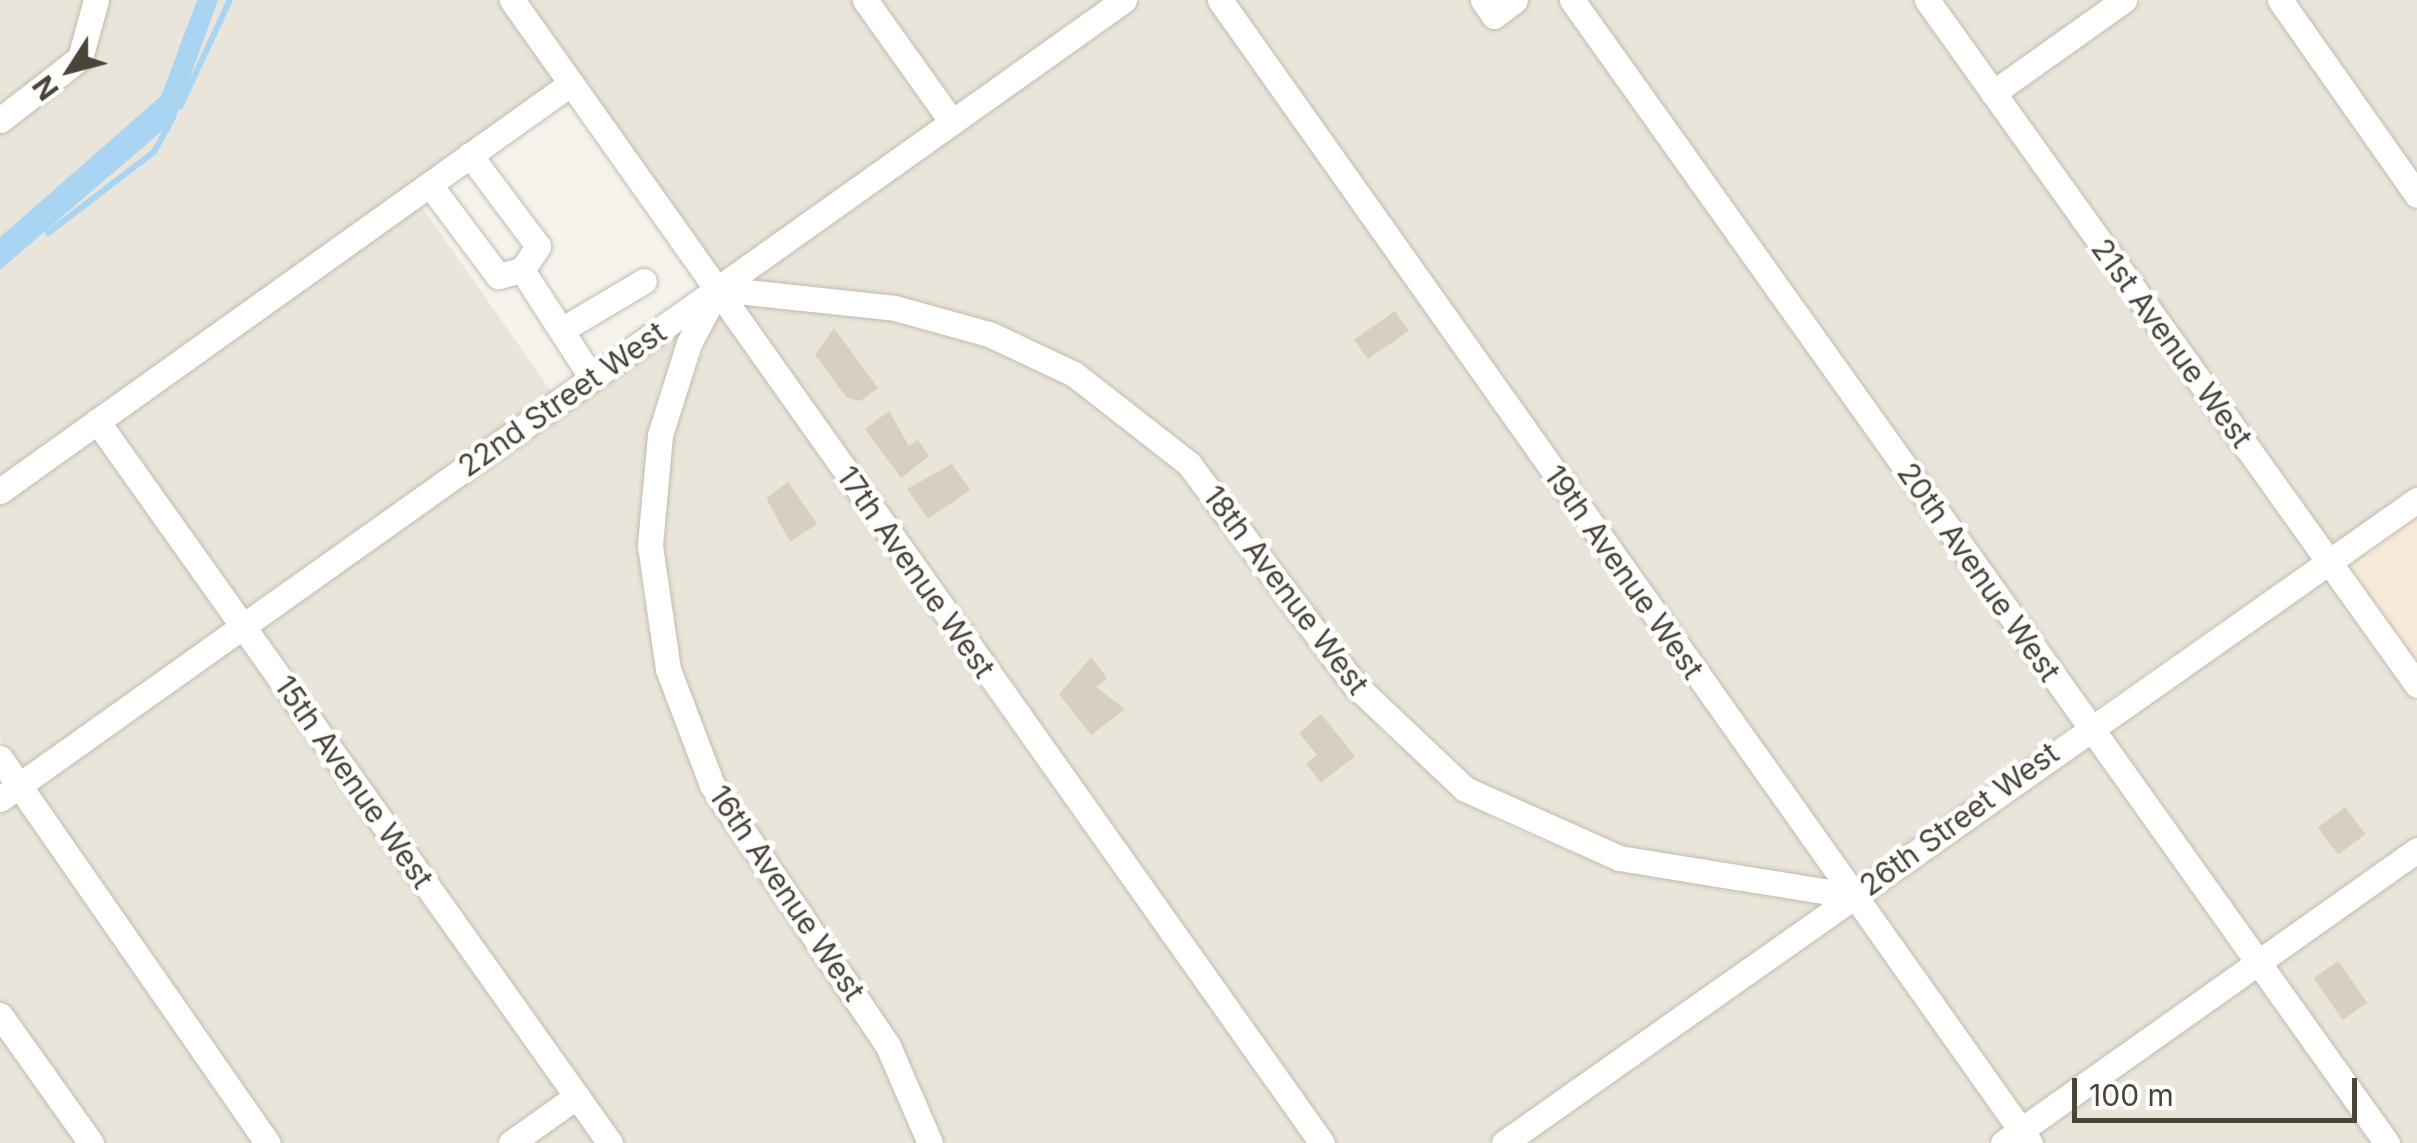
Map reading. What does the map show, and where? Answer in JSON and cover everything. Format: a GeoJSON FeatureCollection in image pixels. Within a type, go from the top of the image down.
{"type":"FeatureCollection","features":[{"type":"Feature","properties":{"kind":"street"},"geometry":{"type":"LineString","coordinates":[[0,120],[80,58],[96,0]]}},
{"type":"Feature","properties":{"kind":"street","name":"17th Avenue West"},"geometry":{"type":"LineString","coordinates":[[512,0],[1322,1143]]}},
{"type":"Feature","properties":{"kind":"street"},"geometry":{"type":"LineString","coordinates":[[865,0],[952,122]]}},
{"type":"Feature","properties":{"kind":"street","name":"22nd Street West"},"geometry":{"type":"LineString","coordinates":[[10,792],[1124,0]]}},
{"type":"Feature","properties":{"kind":"street","name":"19th Avenue West"},"geometry":{"type":"LineString","coordinates":[[1220,0],[1853,896],[2018,1139]]}},
{"type":"Feature","properties":{"kind":"street"},"geometry":{"type":"LineString","coordinates":[[1483,0],[1494,16],[1516,0]]}},
{"type":"Feature","properties":{"kind":"street","name":"20th Avenue West"},"geometry":{"type":"LineString","coordinates":[[1572,0],[2386,1143]]}},
{"type":"Feature","properties":{"kind":"street","name":"21st Avenue West"},"geometry":{"type":"LineString","coordinates":[[1927,0],[2417,685]]}},
{"type":"Feature","properties":{"kind":"street"},"geometry":{"type":"LineString","coordinates":[[1993,93],[2124,0]]}},
{"type":"Feature","properties":{"kind":"street"},"geometry":{"type":"LineString","coordinates":[[2280,0],[2417,194]]}},
{"type":"Feature","properties":{"kind":"street"},"geometry":{"type":"LineString","coordinates":[[0,491],[570,84]]}},
{"type":"Feature","properties":{"kind":"street"},"geometry":{"type":"LineString","coordinates":[[470,155],[538,246],[510,272]]}},
{"type":"Feature","properties":{"kind":"street"},"geometry":{"type":"LineString","coordinates":[[430,185],[563,329],[592,378]]}},
{"type":"Feature","properties":{"kind":"street"},"geometry":{"type":"LineString","coordinates":[[563,329],[644,281]]}},
{"type":"Feature","properties":{"kind":"street","name":"18th Avenue West"},"geometry":{"type":"LineString","coordinates":[[718,289],[895,308],[990,334],[1074,374],[1189,464],[1356,686],[1466,789],[1620,858],[1853,896]]}},
{"type":"Feature","properties":{"kind":"street","name":"16th Avenue West"},"geometry":{"type":"LineString","coordinates":[[718,289],[682,360],[660,435],[650,546],[668,669],[712,784],[888,1046],[930,1143]]}},
{"type":"Feature","properties":{"kind":"street","name":"15th Avenue West"},"geometry":{"type":"LineString","coordinates":[[97,421],[610,1143]]}},
{"type":"Feature","properties":{"kind":"street","name":"26th Street West"},"geometry":{"type":"LineString","coordinates":[[1504,1143],[2088,725],[2417,500]]}},
{"type":"Feature","properties":{"kind":"street"},"geometry":{"type":"LineString","coordinates":[[0,758],[10,792],[268,1143]]}},
{"type":"Feature","properties":{"kind":"street"},"geometry":{"type":"LineString","coordinates":[[2018,1139],[2417,850]]}},
{"type":"Feature","properties":{"kind":"street"},"geometry":{"type":"LineString","coordinates":[[0,1015],[91,1143]]}},
{"type":"Feature","properties":{"kind":"street"},"geometry":{"type":"LineString","coordinates":[[512,1143],[577,1096]]}},
{"type":"Feature","properties":{"kind":"shaded area"},"geometry":{"type":"Polygon","coordinates":[[[0,0],[86,0],[77,44],[0,110],[0,0]]]}},
{"type":"Feature","properties":{"kind":"shaded area"},"geometry":{"type":"Polygon","coordinates":[[[107,0],[197,0],[161,96],[0,237],[0,130],[71,85],[96,52],[107,0]]]}},
{"type":"Feature","properties":{"kind":"shaded area"},"geometry":{"type":"Polygon","coordinates":[[[218,0],[498,0],[555,82],[0,479],[0,270],[175,120],[218,0]]]}},
{"type":"Feature","properties":{"kind":"shaded area"},"geometry":{"type":"Polygon","coordinates":[[[525,0],[851,0],[937,121],[721,275],[525,0]]]}},
{"type":"Feature","properties":{"kind":"shaded area"},"geometry":{"type":"Polygon","coordinates":[[[878,0],[1107,0],[955,108],[878,0]]]}},
{"type":"Feature","properties":{"kind":"shaded area"},"geometry":{"type":"Polygon","coordinates":[[[1141,0],[1207,0],[1829,881],[1623,848],[1472,781],[1348,658],[1197,457],[1081,365],[994,325],[899,298],[748,280],[1141,0]]]}},
{"type":"Feature","properties":{"kind":"shaded area"},"geometry":{"type":"Polygon","coordinates":[[[1234,0],[1560,0],[2074,724],[1856,881],[1234,0]]]}},
{"type":"Feature","properties":{"kind":"shaded area"},"geometry":{"type":"Polygon","coordinates":[[[1587,0],[1913,0],[2313,558],[2092,711],[1587,0]]]}},
{"type":"Feature","properties":{"kind":"shaded area"},"geometry":{"type":"Polygon","coordinates":[[[1940,0],[2108,0],[1996,79],[1940,0]]]}},
{"type":"Feature","properties":{"kind":"shaded area"},"geometry":{"type":"Polygon","coordinates":[[[2142,0],[2267,0],[2417,213],[2417,488],[2331,546],[2008,95],[2142,0]]]}},
{"type":"Feature","properties":{"kind":"shaded area"},"geometry":{"type":"Polygon","coordinates":[[[2294,0],[2417,0],[2417,175],[2294,0]]]}},
{"type":"Feature","properties":{"kind":"shaded area"},"geometry":{"type":"Polygon","coordinates":[[[420,204],[552,393],[243,610],[110,421],[420,204]]]}},
{"type":"Feature","properties":{"kind":"shaded area"},"geometry":{"type":"Polygon","coordinates":[[[739,300],[892,318],[985,344],[1067,383],[1181,471],[1384,734],[1500,823],[1615,868],[1827,902],[1487,1143],[1335,1143],[739,300]]]}},
{"type":"Feature","properties":{"kind":"shaded area"},"geometry":{"type":"Polygon","coordinates":[[[719,309],[950,643],[1308,1143],[941,1143],[897,1040],[722,779],[678,665],[660,544],[671,436],[719,309]]]}},
{"type":"Feature","properties":{"kind":"shaded area"},"geometry":{"type":"Polygon","coordinates":[[[689,322],[658,393],[641,499],[642,592],[658,673],[703,790],[878,1052],[918,1143],[624,1143],[259,627],[689,322]]]}},
{"type":"Feature","properties":{"kind":"shaded area"},"geometry":{"type":"Polygon","coordinates":[[[94,436],[230,624],[23,770],[0,739],[0,503],[94,436]]]}},
{"type":"Feature","properties":{"kind":"shaded area"},"geometry":{"type":"Polygon","coordinates":[[[2417,512],[2417,666],[2343,562],[2417,512]]]}},
{"type":"Feature","properties":{"kind":"shaded area"},"geometry":{"type":"Polygon","coordinates":[[[2324,574],[2417,704],[2417,838],[2261,949],[2103,727],[2324,574]]]}},
{"type":"Feature","properties":{"kind":"shaded area"},"geometry":{"type":"Polygon","coordinates":[[[241,640],[562,1095],[494,1143],[282,1143],[34,786],[241,640]]]}},
{"type":"Feature","properties":{"kind":"shaded area"},"geometry":{"type":"Polygon","coordinates":[[[2085,739],[2242,963],[2021,1117],[1865,893],[2085,739]]]}},
{"type":"Feature","properties":{"kind":"shaded area"},"geometry":{"type":"Polygon","coordinates":[[[16,799],[255,1143],[0,1143],[0,811],[16,799]]]}},
{"type":"Feature","properties":{"kind":"shaded area"},"geometry":{"type":"Polygon","coordinates":[[[2417,862],[2417,1143],[2400,1143],[2273,965],[2417,862]]]}},
{"type":"Feature","properties":{"kind":"shaded area"},"geometry":{"type":"Polygon","coordinates":[[[1850,910],[2006,1129],[1986,1143],[1521,1143],[1850,910]]]}},
{"type":"Feature","properties":{"kind":"shaded area"},"geometry":{"type":"Polygon","coordinates":[[[2255,977],[2373,1143],[2044,1143],[2036,1132],[2255,977]]]}},
{"type":"Feature","properties":{"kind":"shaded area"},"geometry":{"type":"Polygon","coordinates":[[[574,1111],[596,1143],[529,1143],[574,1111]]]}},
{"type":"Feature","properties":{"kind":"water"},"geometry":{"type":"Polygon","coordinates":[[[197,0],[218,0],[175,120],[0,270],[0,237],[161,96],[197,0]]]}},
{"type":"Feature","properties":{"kind":"building"},"geometry":{"type":"Polygon","coordinates":[[[1395,311],[1409,331],[1368,359],[1354,340],[1395,311]]]}},
{"type":"Feature","properties":{"kind":"building"},"geometry":{"type":"Polygon","coordinates":[[[834,328],[878,388],[860,401],[847,398],[815,355],[834,328]]]}},
{"type":"Feature","properties":{"kind":"building"},"geometry":{"type":"Polygon","coordinates":[[[889,411],[909,446],[918,440],[929,456],[901,478],[865,429],[889,411]]]}},
{"type":"Feature","properties":{"kind":"building"},"geometry":{"type":"Polygon","coordinates":[[[952,464],[970,490],[928,519],[907,489],[952,464]]]}},
{"type":"Feature","properties":{"kind":"building"},"geometry":{"type":"Polygon","coordinates":[[[788,482],[817,524],[790,542],[766,498],[788,482]]]}},
{"type":"Feature","properties":{"kind":"building"},"geometry":{"type":"Polygon","coordinates":[[[1091,657],[1107,678],[1096,687],[1125,709],[1091,735],[1059,694],[1091,657]]]}},
{"type":"Feature","properties":{"kind":"building"},"geometry":{"type":"Polygon","coordinates":[[[1321,714],[1355,756],[1321,783],[1306,764],[1317,755],[1299,733],[1321,714]]]}},
{"type":"Feature","properties":{"kind":"building"},"geometry":{"type":"Polygon","coordinates":[[[2345,807],[2365,834],[2338,855],[2318,827],[2345,807]]]}},
{"type":"Feature","properties":{"kind":"building"},"geometry":{"type":"Polygon","coordinates":[[[2338,961],[2367,1003],[2343,1020],[2313,978],[2338,961]]]}},
{"type":"Feature","properties":{"kind":"waterway"},"geometry":{"type":"LineString","coordinates":[[180,107],[230,0]]}},
{"type":"Feature","properties":{"kind":"waterway"},"geometry":{"type":"LineString","coordinates":[[48,233],[154,152],[173,118]]}}]}
